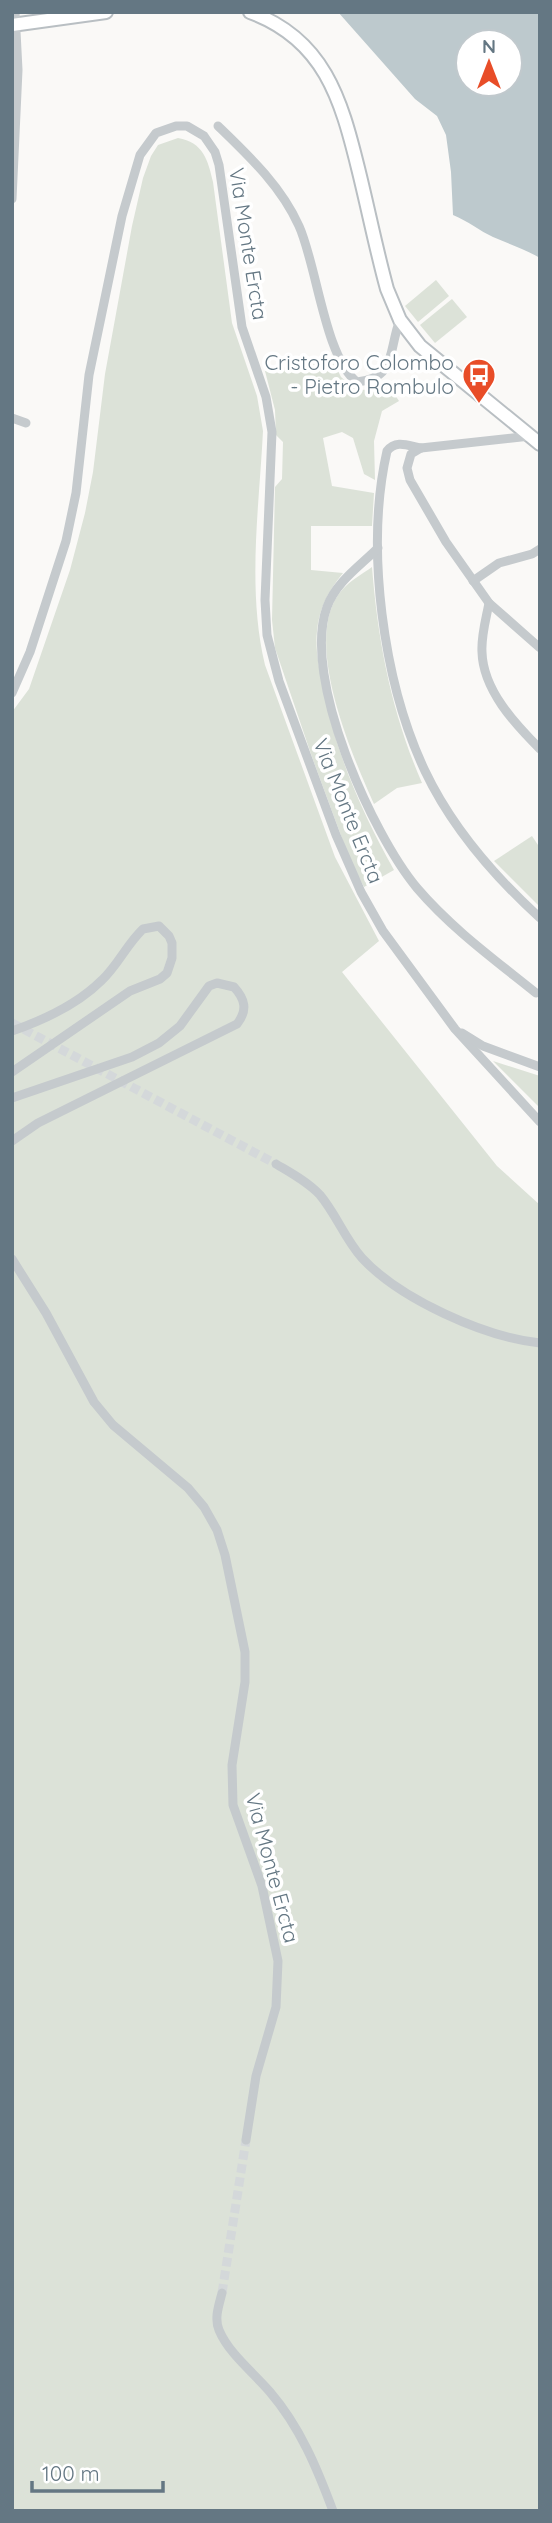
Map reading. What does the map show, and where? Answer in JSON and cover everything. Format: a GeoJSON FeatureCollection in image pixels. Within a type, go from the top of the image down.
{"type":"FeatureCollection","features":[{"type":"Feature","properties":{"kind":"main road"},"geometry":{"type":"LineString","coordinates":[[14,21],[106,12]]}},
{"type":"Feature","properties":{"kind":"main road"},"geometry":{"type":"LineString","coordinates":[[250,12],[298,40],[316,59],[334,87],[347,124],[387,289],[400,320],[428,353],[535,440]]}},
{"type":"Feature","properties":{"kind":"street"},"geometry":{"type":"LineString","coordinates":[[12,199],[18,70],[14,21]]}},
{"type":"Feature","properties":{"kind":"street","name":"Via Monte Ercta"},"geometry":{"type":"LineString","coordinates":[[12,693],[21,677],[66,541],[76,493],[89,375],[122,216],[135,170],[145,147],[156,133],[176,126],[187,126],[204,136],[219,165],[242,327],[269,408],[271,432],[265,600],[267,635],[279,681],[336,835],[361,892],[383,931],[455,1028],[540,1122]]}},
{"type":"Feature","properties":{"kind":"street"},"geometry":{"type":"LineString","coordinates":[[218,126],[274,184],[295,217],[312,260],[330,333],[347,375],[357,382],[371,381],[384,372],[400,320]]}},
{"type":"Feature","properties":{"kind":"street"},"geometry":{"type":"LineString","coordinates":[[12,418],[26,422]]}},
{"type":"Feature","properties":{"kind":"street"},"geometry":{"type":"LineString","coordinates":[[535,440],[421,448],[399,444],[391,446],[387,452],[378,548],[381,602],[393,669],[412,739],[426,773],[455,823],[474,849],[540,918]]}},
{"type":"Feature","properties":{"kind":"street"},"geometry":{"type":"LineString","coordinates":[[421,448],[411,454],[408,474],[435,524],[489,603],[540,649]]}},
{"type":"Feature","properties":{"kind":"street"},"geometry":{"type":"LineString","coordinates":[[378,548],[337,588],[327,608],[321,632],[326,678],[345,749],[379,828],[395,858],[416,886],[438,911],[536,993]]}},
{"type":"Feature","properties":{"kind":"street"},"geometry":{"type":"LineString","coordinates":[[473,581],[499,563],[540,550]]}},
{"type":"Feature","properties":{"kind":"street"},"geometry":{"type":"LineString","coordinates":[[489,603],[482,639],[485,669],[504,707],[540,749]]}},
{"type":"Feature","properties":{"kind":"street"},"geometry":{"type":"LineString","coordinates":[[12,1031],[49,1016],[88,992],[111,970],[143,929],[159,926],[169,936],[172,958],[167,973],[160,979],[130,991],[12,1072]]}},
{"type":"Feature","properties":{"kind":"street"},"geometry":{"type":"LineString","coordinates":[[12,1098],[132,1057],[159,1043],[180,1026],[209,986],[234,986],[244,1000],[242,1017],[237,1024],[38,1123],[12,1141]]}},
{"type":"Feature","properties":{"kind":"street"},"geometry":{"type":"LineString","coordinates":[[455,1028],[484,1046],[540,1067]]}},
{"type":"Feature","properties":{"kind":"street"},"geometry":{"type":"LineString","coordinates":[[276,1164],[313,1189],[327,1205],[361,1257],[399,1287],[475,1328],[540,1343]]}},
{"type":"Feature","properties":{"kind":"street","name":"Via Monte Ercta"},"geometry":{"type":"LineString","coordinates":[[12,1259],[46,1313],[94,1402],[113,1425],[188,1488],[204,1507],[225,1556],[245,1652],[245,1682],[232,1765],[233,1805],[262,1886],[278,1961],[276,2007],[256,2076],[246,2140]]}},
{"type":"Feature","properties":{"kind":"street"},"geometry":{"type":"LineString","coordinates":[[222,2293],[217,2311],[220,2332],[301,2434],[333,2511]]}},
{"type":"Feature","properties":{"kind":"shaded area"},"geometry":{"type":"Polygon","coordinates":[[[338,12],[540,12],[540,258],[453,215],[446,135],[437,116],[415,99],[338,12]]]}},
{"type":"Feature","properties":{"kind":"shaded area"},"geometry":{"type":"Polygon","coordinates":[[[178,138],[199,148],[209,166],[232,323],[257,396],[263,431],[255,578],[265,665],[335,857],[379,941],[342,972],[497,1166],[540,1205],[540,2511],[12,2511],[12,712],[29,689],[70,570],[85,513],[105,374],[143,178],[158,145],[178,138]]]}},
{"type":"Feature","properties":{"kind":"shaded area"},"geometry":{"type":"Polygon","coordinates":[[[436,280],[449,296],[418,322],[405,306],[436,280]]]}},
{"type":"Feature","properties":{"kind":"shaded area"},"geometry":{"type":"Polygon","coordinates":[[[452,299],[467,317],[435,343],[420,325],[452,299]]]}},
{"type":"Feature","properties":{"kind":"shaded area"},"geometry":{"type":"Polygon","coordinates":[[[332,359],[341,377],[356,390],[391,389],[399,401],[382,411],[374,441],[375,480],[364,474],[353,438],[342,432],[323,438],[332,486],[374,493],[372,526],[311,526],[311,570],[343,573],[326,600],[317,631],[318,657],[327,709],[350,780],[394,870],[364,887],[350,860],[312,757],[275,648],[272,620],[275,487],[282,479],[283,442],[276,435],[275,410],[265,371],[332,359]]]}},
{"type":"Feature","properties":{"kind":"shaded area"},"geometry":{"type":"Polygon","coordinates":[[[372,567],[388,678],[402,731],[422,783],[397,788],[374,804],[354,757],[334,696],[326,636],[330,611],[342,590],[372,567]]]}},
{"type":"Feature","properties":{"kind":"shaded area"},"geometry":{"type":"Polygon","coordinates":[[[532,836],[540,848],[540,907],[494,861],[532,836]]]}},
{"type":"Feature","properties":{"kind":"shaded area"},"geometry":{"type":"Polygon","coordinates":[[[493,1061],[540,1076],[540,1108],[493,1061]]]}},
{"type":"Feature","properties":{"kind":"tunnel"},"geometry":{"type":"LineString","coordinates":[[12,1023],[276,1164]]}},
{"type":"Feature","properties":{"kind":"tunnel"},"geometry":{"type":"LineString","coordinates":[[222,2293],[246,2140]]}},
{"type":"Feature","properties":{"kind":"place","name":"Cristoforo Colombo - Pietro Rombulo"},"geometry":{"type":"Point","coordinates":[479,405]}}]}
